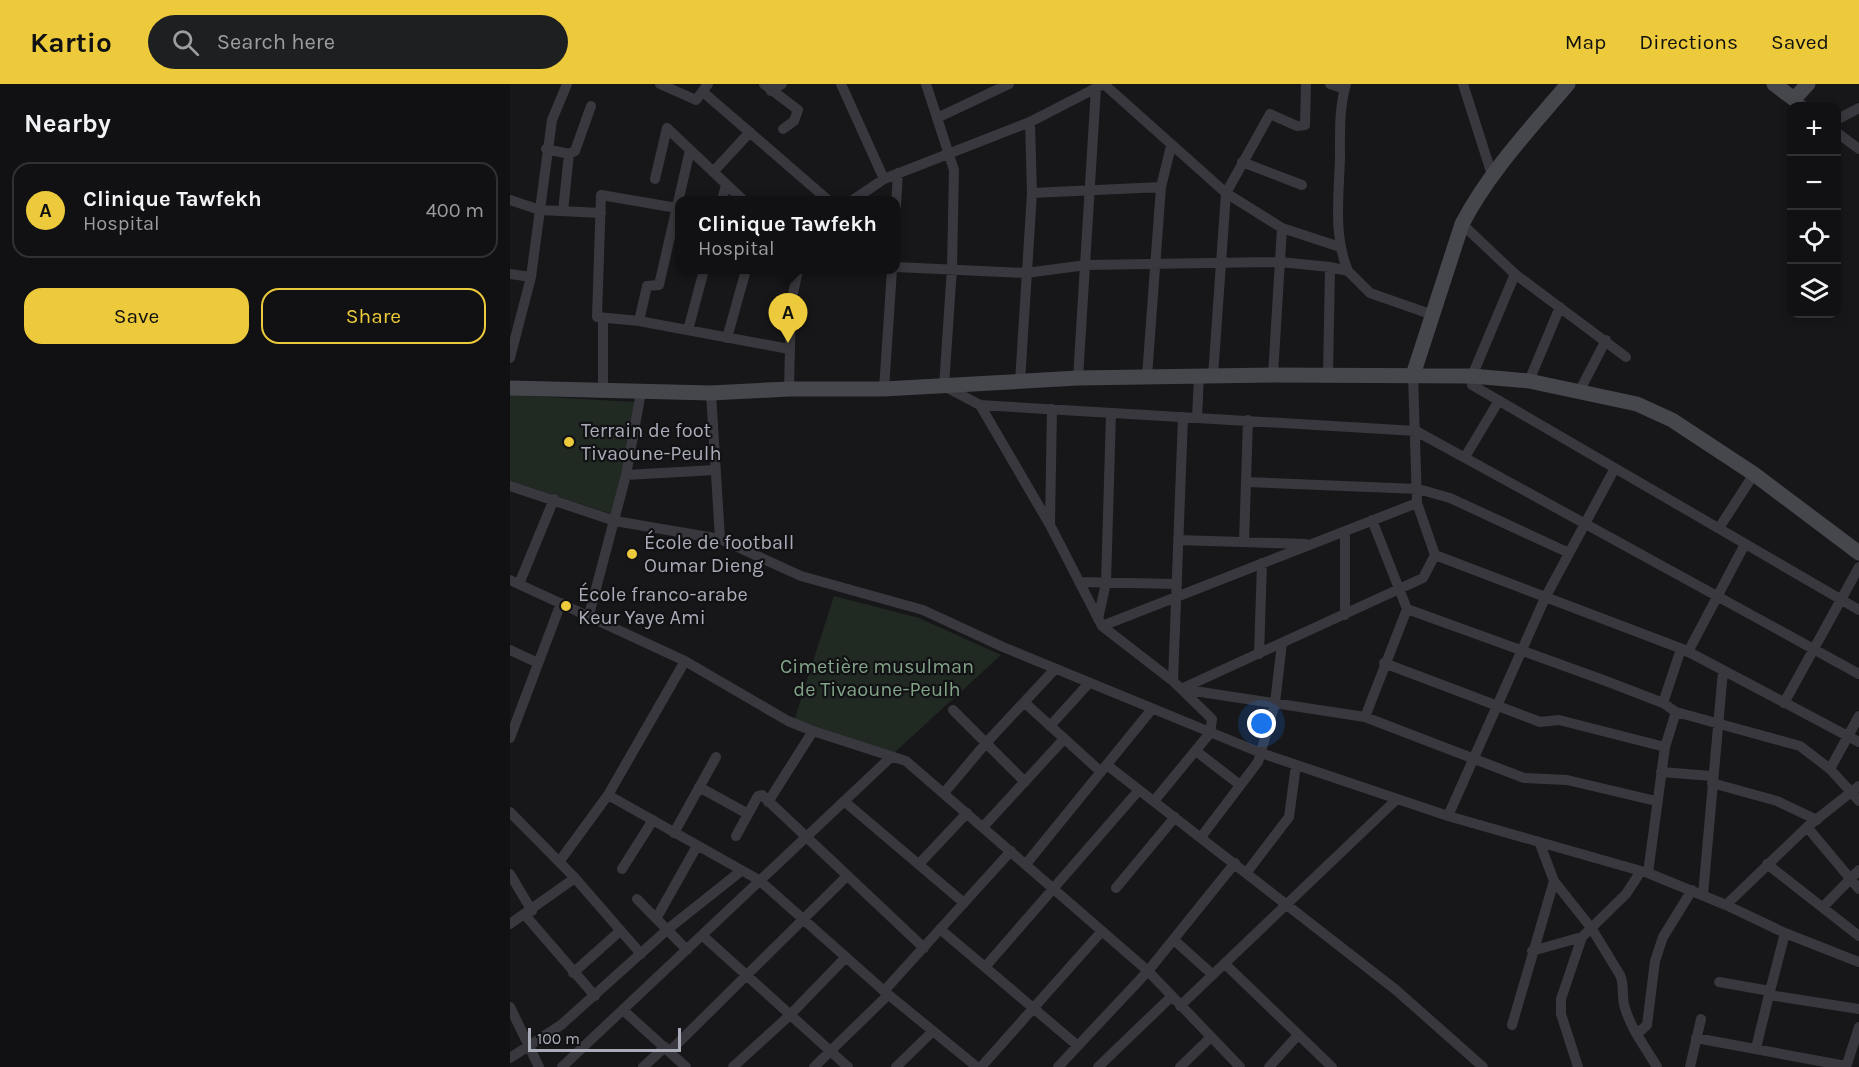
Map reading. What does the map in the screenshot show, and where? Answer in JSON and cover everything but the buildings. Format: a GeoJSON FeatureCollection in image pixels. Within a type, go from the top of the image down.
{"type":"FeatureCollection","features":[{"type":"Feature","properties":{"kind":"street"},"geometry":{"type":"LineString","coordinates":[[510,358],[531,277],[546,148],[552,120],[567,84]]}},
{"type":"Feature","properties":{"kind":"street"},"geometry":{"type":"LineString","coordinates":[[660,84],[696,100],[705,88],[750,132],[822,196]]}},
{"type":"Feature","properties":{"kind":"street"},"geometry":{"type":"LineString","coordinates":[[768,88],[782,84]]}},
{"type":"Feature","properties":{"kind":"street"},"geometry":{"type":"LineString","coordinates":[[841,84],[884,179]]}},
{"type":"Feature","properties":{"kind":"street"},"geometry":{"type":"LineString","coordinates":[[937,118],[1009,84]]}},
{"type":"Feature","properties":{"kind":"street"},"geometry":{"type":"LineString","coordinates":[[1077,84],[1083,96]]}},
{"type":"Feature","properties":{"kind":"street"},"geometry":{"type":"LineString","coordinates":[[1197,417],[1206,376],[1226,193],[1270,114],[1298,126],[1305,124],[1306,84]]}},
{"type":"Feature","properties":{"kind":"street"},"geometry":{"type":"LineString","coordinates":[[1330,84],[1346,87],[1339,114],[1337,196],[1340,247],[1348,271],[1370,293],[1433,315]]}},
{"type":"Feature","properties":{"kind":"street"},"geometry":{"type":"LineString","coordinates":[[1463,84],[1492,175]]}},
{"type":"Feature","properties":{"kind":"street"},"geometry":{"type":"LineString","coordinates":[[1568,84],[1492,175],[1462,224],[1413,375],[1417,503],[1436,555],[1684,650],[1859,742]]}},
{"type":"Feature","properties":{"kind":"street"},"geometry":{"type":"LineString","coordinates":[[1774,84],[1798,102]]}},
{"type":"Feature","properties":{"kind":"street"},"geometry":{"type":"LineString","coordinates":[[1799,102],[1808,84]]}},
{"type":"Feature","properties":{"kind":"street"},"geometry":{"type":"LineString","coordinates":[[930,85],[937,118],[951,154],[954,170],[952,268],[944,386]]}},
{"type":"Feature","properties":{"kind":"street"},"geometry":{"type":"LineString","coordinates":[[860,196],[884,179],[1030,122],[1102,86]]}},
{"type":"Feature","properties":{"kind":"street"},"geometry":{"type":"LineString","coordinates":[[1102,86],[1226,193],[1282,228],[1340,247]]}},
{"type":"Feature","properties":{"kind":"street"},"geometry":{"type":"LineString","coordinates":[[1078,378],[1090,189],[1102,86]]}},
{"type":"Feature","properties":{"kind":"street"},"geometry":{"type":"LineString","coordinates":[[768,88],[798,110],[794,121],[783,129]]}},
{"type":"Feature","properties":{"kind":"street"},"geometry":{"type":"LineString","coordinates":[[546,148],[569,154],[575,151],[591,106]]}},
{"type":"Feature","properties":{"kind":"street"},"geometry":{"type":"LineString","coordinates":[[1841,117],[1859,108]]}},
{"type":"Feature","properties":{"kind":"street"},"geometry":{"type":"LineString","coordinates":[[1020,382],[1032,193],[1030,122]]}},
{"type":"Feature","properties":{"kind":"street"},"geometry":{"type":"LineString","coordinates":[[655,179],[668,128],[738,196]]}},
{"type":"Feature","properties":{"kind":"street"},"geometry":{"type":"LineString","coordinates":[[713,172],[750,132]]}},
{"type":"Feature","properties":{"kind":"street"},"geometry":{"type":"LineString","coordinates":[[1841,136],[1859,149]]}},
{"type":"Feature","properties":{"kind":"street"},"geometry":{"type":"LineString","coordinates":[[1147,376],[1161,187],[1171,146]]}},
{"type":"Feature","properties":{"kind":"street"},"geometry":{"type":"LineString","coordinates":[[680,196],[690,150]]}},
{"type":"Feature","properties":{"kind":"street"},"geometry":{"type":"LineString","coordinates":[[563,211],[569,154]]}},
{"type":"Feature","properties":{"kind":"street"},"geometry":{"type":"LineString","coordinates":[[1242,162],[1302,185]]}},
{"type":"Feature","properties":{"kind":"street"},"geometry":{"type":"LineString","coordinates":[[897,196],[898,173]]}},
{"type":"Feature","properties":{"kind":"street"},"geometry":{"type":"LineString","coordinates":[[723,196],[726,185]]}},
{"type":"Feature","properties":{"kind":"street"},"geometry":{"type":"LineString","coordinates":[[1032,193],[1161,187]]}},
{"type":"Feature","properties":{"kind":"street"},"geometry":{"type":"LineString","coordinates":[[675,208],[602,195],[597,317],[639,321],[789,349]]}},
{"type":"Feature","properties":{"kind":"street"},"geometry":{"type":"LineString","coordinates":[[510,200],[540,210],[601,213]]}},
{"type":"Feature","properties":{"kind":"street"},"geometry":{"type":"LineString","coordinates":[[639,321],[647,286],[659,285],[675,217]]}},
{"type":"Feature","properties":{"kind":"street"},"geometry":{"type":"LineString","coordinates":[[1462,224],[1515,274],[1626,357]]}},
{"type":"Feature","properties":{"kind":"street"},"geometry":{"type":"LineString","coordinates":[[1273,375],[1282,228]]}},
{"type":"Feature","properties":{"kind":"street"},"geometry":{"type":"LineString","coordinates":[[900,267],[1026,273],[1086,265],[1280,262],[1348,271]]}},
{"type":"Feature","properties":{"kind":"street"},"geometry":{"type":"LineString","coordinates":[[1328,375],[1330,267]]}},
{"type":"Feature","properties":{"kind":"street"},"geometry":{"type":"LineString","coordinates":[[510,274],[531,277]]}},
{"type":"Feature","properties":{"kind":"street"},"geometry":{"type":"LineString","coordinates":[[688,330],[703,274]]}},
{"type":"Feature","properties":{"kind":"street"},"geometry":{"type":"LineString","coordinates":[[727,338],[745,274]]}},
{"type":"Feature","properties":{"kind":"street"},"geometry":{"type":"LineString","coordinates":[[789,389],[791,303],[797,274]]}},
{"type":"Feature","properties":{"kind":"street"},"geometry":{"type":"LineString","coordinates":[[884,389],[892,274]]}},
{"type":"Feature","properties":{"kind":"street"},"geometry":{"type":"LineString","coordinates":[[1515,274],[1472,376],[1472,385],[1859,610]]}},
{"type":"Feature","properties":{"kind":"street"},"geometry":{"type":"LineString","coordinates":[[1529,381],[1560,307]]}},
{"type":"Feature","properties":{"kind":"street"},"geometry":{"type":"LineString","coordinates":[[603,318],[603,391]]}},
{"type":"Feature","properties":{"kind":"street"},"geometry":{"type":"LineString","coordinates":[[1580,390],[1606,340]]}},
{"type":"Feature","properties":{"kind":"street"},"geometry":{"type":"LineString","coordinates":[[510,388],[711,393],[789,389],[884,389],[1078,378],[1273,375],[1472,376],[1529,381],[1580,390],[1637,404],[1672,420],[1754,474],[1859,553]]}},
{"type":"Feature","properties":{"kind":"street"},"geometry":{"type":"LineString","coordinates":[[944,386],[980,405],[1416,431],[1859,674]]}},
{"type":"Feature","properties":{"kind":"street"},"geometry":{"type":"LineString","coordinates":[[589,615],[626,475],[641,392]]}},
{"type":"Feature","properties":{"kind":"street"},"geometry":{"type":"LineString","coordinates":[[711,393],[720,539]]}},
{"type":"Feature","properties":{"kind":"street"},"geometry":{"type":"LineString","coordinates":[[1465,457],[1498,402]]}},
{"type":"Feature","properties":{"kind":"street"},"geometry":{"type":"LineString","coordinates":[[980,405],[1050,525],[1100,622],[1210,714],[1212,724],[1210,733],[1154,801]]}},
{"type":"Feature","properties":{"kind":"street"},"geometry":{"type":"LineString","coordinates":[[1050,525],[1052,410]]}},
{"type":"Feature","properties":{"kind":"street"},"geometry":{"type":"LineString","coordinates":[[1100,622],[1106,583],[1111,413]]}},
{"type":"Feature","properties":{"kind":"street"},"geometry":{"type":"LineString","coordinates":[[1177,685],[1176,597],[1183,417]]}},
{"type":"Feature","properties":{"kind":"street"},"geometry":{"type":"LineString","coordinates":[[1244,542],[1248,420]]}},
{"type":"Feature","properties":{"kind":"street"},"geometry":{"type":"LineString","coordinates":[[1448,816],[1545,598],[1615,468]]}},
{"type":"Feature","properties":{"kind":"street"},"geometry":{"type":"LineString","coordinates":[[626,475],[715,470]]}},
{"type":"Feature","properties":{"kind":"street"},"geometry":{"type":"LineString","coordinates":[[1719,528],[1754,474]]}},
{"type":"Feature","properties":{"kind":"street"},"geometry":{"type":"LineString","coordinates":[[1246,482],[1418,489],[1450,498],[1569,553]]}},
{"type":"Feature","properties":{"kind":"street"},"geometry":{"type":"LineString","coordinates":[[510,486],[615,520],[720,539],[801,576],[923,610],[1055,669],[1261,753],[1448,816],[1645,872],[1726,904],[1785,933],[1859,962]]}},
{"type":"Feature","properties":{"kind":"street"},"geometry":{"type":"LineString","coordinates":[[554,499],[515,582],[685,661],[788,721],[813,732],[906,760],[1148,971],[1239,1067]]}},
{"type":"Feature","properties":{"kind":"street"},"geometry":{"type":"LineString","coordinates":[[1100,622],[1176,597],[1417,503]]}},
{"type":"Feature","properties":{"kind":"street"},"geometry":{"type":"LineString","coordinates":[[1365,717],[1384,663],[1407,609],[1372,520]]}},
{"type":"Feature","properties":{"kind":"street"},"geometry":{"type":"LineString","coordinates":[[1345,615],[1346,531]]}},
{"type":"Feature","properties":{"kind":"street"},"geometry":{"type":"LineString","coordinates":[[1178,540],[1312,544]]}},
{"type":"Feature","properties":{"kind":"street"},"geometry":{"type":"LineString","coordinates":[[1663,703],[1684,650],[1717,597],[1745,544]]}},
{"type":"Feature","properties":{"kind":"street"},"geometry":{"type":"LineString","coordinates":[[1177,685],[1259,654],[1423,578],[1436,555]]}},
{"type":"Feature","properties":{"kind":"street"},"geometry":{"type":"LineString","coordinates":[[1259,654],[1262,563]]}},
{"type":"Feature","properties":{"kind":"street"},"geometry":{"type":"LineString","coordinates":[[1784,702],[1859,567]]}},
{"type":"Feature","properties":{"kind":"street"},"geometry":{"type":"LineString","coordinates":[[1079,582],[1177,584]]}},
{"type":"Feature","properties":{"kind":"street"},"geometry":{"type":"LineString","coordinates":[[510,738],[561,603]]}},
{"type":"Feature","properties":{"kind":"street"},"geometry":{"type":"LineString","coordinates":[[1407,609],[1663,703],[1676,712],[1800,746],[1856,793],[1807,827],[1726,904]]}},
{"type":"Feature","properties":{"kind":"street"},"geometry":{"type":"LineString","coordinates":[[1201,837],[1258,762],[1275,703],[1282,643]]}},
{"type":"Feature","properties":{"kind":"street"},"geometry":{"type":"LineString","coordinates":[[510,650],[538,663]]}},
{"type":"Feature","properties":{"kind":"street"},"geometry":{"type":"LineString","coordinates":[[559,862],[608,795],[685,661]]}},
{"type":"Feature","properties":{"kind":"street"},"geometry":{"type":"LineString","coordinates":[[1384,663],[1540,722],[1560,720],[1665,747]]}},
{"type":"Feature","properties":{"kind":"street"},"geometry":{"type":"LineString","coordinates":[[944,793],[986,743],[1055,669]]}},
{"type":"Feature","properties":{"kind":"street"},"geometry":{"type":"LineString","coordinates":[[1703,895],[1717,725],[1724,671]]}},
{"type":"Feature","properties":{"kind":"street"},"geometry":{"type":"LineString","coordinates":[[1050,726],[1089,683]]}},
{"type":"Feature","properties":{"kind":"street"},"geometry":{"type":"LineString","coordinates":[[1177,685],[1365,717],[1524,778],[1567,780],[1656,801]]}},
{"type":"Feature","properties":{"kind":"street"},"geometry":{"type":"LineString","coordinates":[[1024,702],[1064,739],[1104,769],[1154,801],[1396,990],[1483,1067]]}},
{"type":"Feature","properties":{"kind":"street"},"geometry":{"type":"LineString","coordinates":[[1026,864],[1152,709]]}},
{"type":"Feature","properties":{"kind":"street"},"geometry":{"type":"LineString","coordinates":[[953,710],[1025,782]]}},
{"type":"Feature","properties":{"kind":"street"},"geometry":{"type":"LineString","coordinates":[[1532,951],[1582,937],[1645,872],[1665,747],[1676,712]]}},
{"type":"Feature","properties":{"kind":"street"},"geometry":{"type":"LineString","coordinates":[[1830,769],[1859,716]]}},
{"type":"Feature","properties":{"kind":"street"},"geometry":{"type":"LineString","coordinates":[[768,801],[813,732]]}},
{"type":"Feature","properties":{"kind":"street"},"geometry":{"type":"LineString","coordinates":[[983,827],[1064,739]]}},
{"type":"Feature","properties":{"kind":"street"},"geometry":{"type":"LineString","coordinates":[[1196,751],[1240,785]]}},
{"type":"Feature","properties":{"kind":"street"},"geometry":{"type":"LineString","coordinates":[[562,1067],[891,756]]}},
{"type":"Feature","properties":{"kind":"street"},"geometry":{"type":"LineString","coordinates":[[674,833],[716,757]]}},
{"type":"Feature","properties":{"kind":"street"},"geometry":{"type":"LineString","coordinates":[[1246,872],[1289,817],[1296,765]]}},
{"type":"Feature","properties":{"kind":"street"},"geometry":{"type":"LineString","coordinates":[[1661,772],[1712,780],[1777,801],[1817,820]]}},
{"type":"Feature","properties":{"kind":"street"},"geometry":{"type":"LineString","coordinates":[[699,787],[748,814]]}},
{"type":"Feature","properties":{"kind":"street"},"geometry":{"type":"LineString","coordinates":[[985,967],[1139,790]]}},
{"type":"Feature","properties":{"kind":"street"},"geometry":{"type":"LineString","coordinates":[[608,795],[759,880],[886,993],[979,1067],[1102,931]]}},
{"type":"Feature","properties":{"kind":"street"},"geometry":{"type":"LineString","coordinates":[[736,836],[758,796],[762,795],[924,948]]}},
{"type":"Feature","properties":{"kind":"street"},"geometry":{"type":"LineString","coordinates":[[1180,1006],[1397,799]]}},
{"type":"Feature","properties":{"kind":"street"},"geometry":{"type":"LineString","coordinates":[[844,801],[964,903]]}},
{"type":"Feature","properties":{"kind":"street"},"geometry":{"type":"LineString","coordinates":[[919,864],[967,813]]}},
{"type":"Feature","properties":{"kind":"street"},"geometry":{"type":"LineString","coordinates":[[512,816],[575,878],[641,954]]}},
{"type":"Feature","properties":{"kind":"street"},"geometry":{"type":"LineString","coordinates":[[1116,888],[1175,817]]}},
{"type":"Feature","properties":{"kind":"street"},"geometry":{"type":"LineString","coordinates":[[622,868],[653,820]]}},
{"type":"Feature","properties":{"kind":"street"},"geometry":{"type":"LineString","coordinates":[[1807,827],[1859,889]]}},
{"type":"Feature","properties":{"kind":"street"},"geometry":{"type":"LineString","coordinates":[[1540,844],[1554,881],[1592,929],[1623,981],[1624,1006],[1637,1034],[1657,1067]]}},
{"type":"Feature","properties":{"kind":"street"},"geometry":{"type":"LineString","coordinates":[[657,917],[697,846]]}},
{"type":"Feature","properties":{"kind":"street"},"geometry":{"type":"LineString","coordinates":[[814,1067],[886,993],[1011,851]]}},
{"type":"Feature","properties":{"kind":"street"},"geometry":{"type":"LineString","coordinates":[[1058,1067],[1148,971],[1235,863]]}},
{"type":"Feature","properties":{"kind":"street"},"geometry":{"type":"LineString","coordinates":[[1767,864],[1859,936]]}},
{"type":"Feature","properties":{"kind":"street"},"geometry":{"type":"LineString","coordinates":[[1823,907],[1859,870]]}},
{"type":"Feature","properties":{"kind":"street"},"geometry":{"type":"LineString","coordinates":[[510,1058],[530,1047],[595,996],[668,929],[741,871]]}},
{"type":"Feature","properties":{"kind":"street"},"geometry":{"type":"LineString","coordinates":[[510,874],[528,913],[573,973],[595,996]]}},
{"type":"Feature","properties":{"kind":"street"},"geometry":{"type":"LineString","coordinates":[[644,1067],[668,1049],[746,976],[848,876]]}},
{"type":"Feature","properties":{"kind":"street"},"geometry":{"type":"LineString","coordinates":[[510,924],[575,878]]}},
{"type":"Feature","properties":{"kind":"street"},"geometry":{"type":"LineString","coordinates":[[1512,1025],[1554,881]]}},
{"type":"Feature","properties":{"kind":"street"},"geometry":{"type":"LineString","coordinates":[[1637,1034],[1647,1025],[1655,961],[1663,937],[1692,890]]}},
{"type":"Feature","properties":{"kind":"street"},"geometry":{"type":"LineString","coordinates":[[637,898],[687,950]]}},
{"type":"Feature","properties":{"kind":"street"},"geometry":{"type":"LineString","coordinates":[[940,929],[1078,1046]]}},
{"type":"Feature","properties":{"kind":"street"},"geometry":{"type":"LineString","coordinates":[[573,973],[620,931]]}},
{"type":"Feature","properties":{"kind":"street"},"geometry":{"type":"LineString","coordinates":[[1756,1048],[1785,933]]}},
{"type":"Feature","properties":{"kind":"street"},"geometry":{"type":"LineString","coordinates":[[702,935],[848,1067]]}},
{"type":"Feature","properties":{"kind":"street"},"geometry":{"type":"LineString","coordinates":[[1578,1067],[1560,1014],[1561,999],[1582,937]]}},
{"type":"Feature","properties":{"kind":"street"},"geometry":{"type":"LineString","coordinates":[[1174,940],[1213,975]]}},
{"type":"Feature","properties":{"kind":"street"},"geometry":{"type":"LineString","coordinates":[[733,1067],[790,1015],[846,957]]}},
{"type":"Feature","properties":{"kind":"street"},"geometry":{"type":"LineString","coordinates":[[1225,964],[1332,1067]]}},
{"type":"Feature","properties":{"kind":"street"},"geometry":{"type":"LineString","coordinates":[[1719,982],[1859,1008]]}},
{"type":"Feature","properties":{"kind":"street"},"geometry":{"type":"LineString","coordinates":[[1098,1067],[1172,996]]}},
{"type":"Feature","properties":{"kind":"street"},"geometry":{"type":"LineString","coordinates":[[510,1007],[538,1067]]}},
{"type":"Feature","properties":{"kind":"street"},"geometry":{"type":"LineString","coordinates":[[623,1010],[686,1067]]}},
{"type":"Feature","properties":{"kind":"street"},"geometry":{"type":"LineString","coordinates":[[1689,1067],[1701,1019]]}},
{"type":"Feature","properties":{"kind":"street"},"geometry":{"type":"LineString","coordinates":[[1696,1038],[1846,1067],[1859,1027]]}},
{"type":"Feature","properties":{"kind":"street"},"geometry":{"type":"LineString","coordinates":[[896,1067],[933,1031]]}},
{"type":"Feature","properties":{"kind":"street"},"geometry":{"type":"LineString","coordinates":[[1269,1067],[1298,1035]]}},
{"type":"Feature","properties":{"kind":"street"},"geometry":{"type":"LineString","coordinates":[[1180,1067],[1210,1038]]}},
{"type":"Feature","properties":{"kind":"green space","name":"Terrain de foot Tivaoune-Peulh"},"geometry":{"type":"Polygon","coordinates":[[[510,395],[636,402],[614,515],[510,481],[510,395]]]}},
{"type":"Feature","properties":{"kind":"green space","name":"Cimetière musulman de Tivaoune-Peulh"},"geometry":{"type":"Polygon","coordinates":[[[834,596],[919,618],[1001,655],[894,753],[794,721],[834,596]]]}},
{"type":"Feature","properties":{"kind":"place","name":"Clinique Tawfekh"},"geometry":{"type":"Point","coordinates":[788,343]}},
{"type":"Feature","properties":{"kind":"place","name":"Terrain de foot Tivaoune-Peulh"},"geometry":{"type":"Point","coordinates":[569,442]}},
{"type":"Feature","properties":{"kind":"place","name":"École de football Oumar Dieng"},"geometry":{"type":"Point","coordinates":[632,554]}},
{"type":"Feature","properties":{"kind":"place","name":"École franco-arabe Keur Yaye Ami"},"geometry":{"type":"Point","coordinates":[566,606]}}]}
